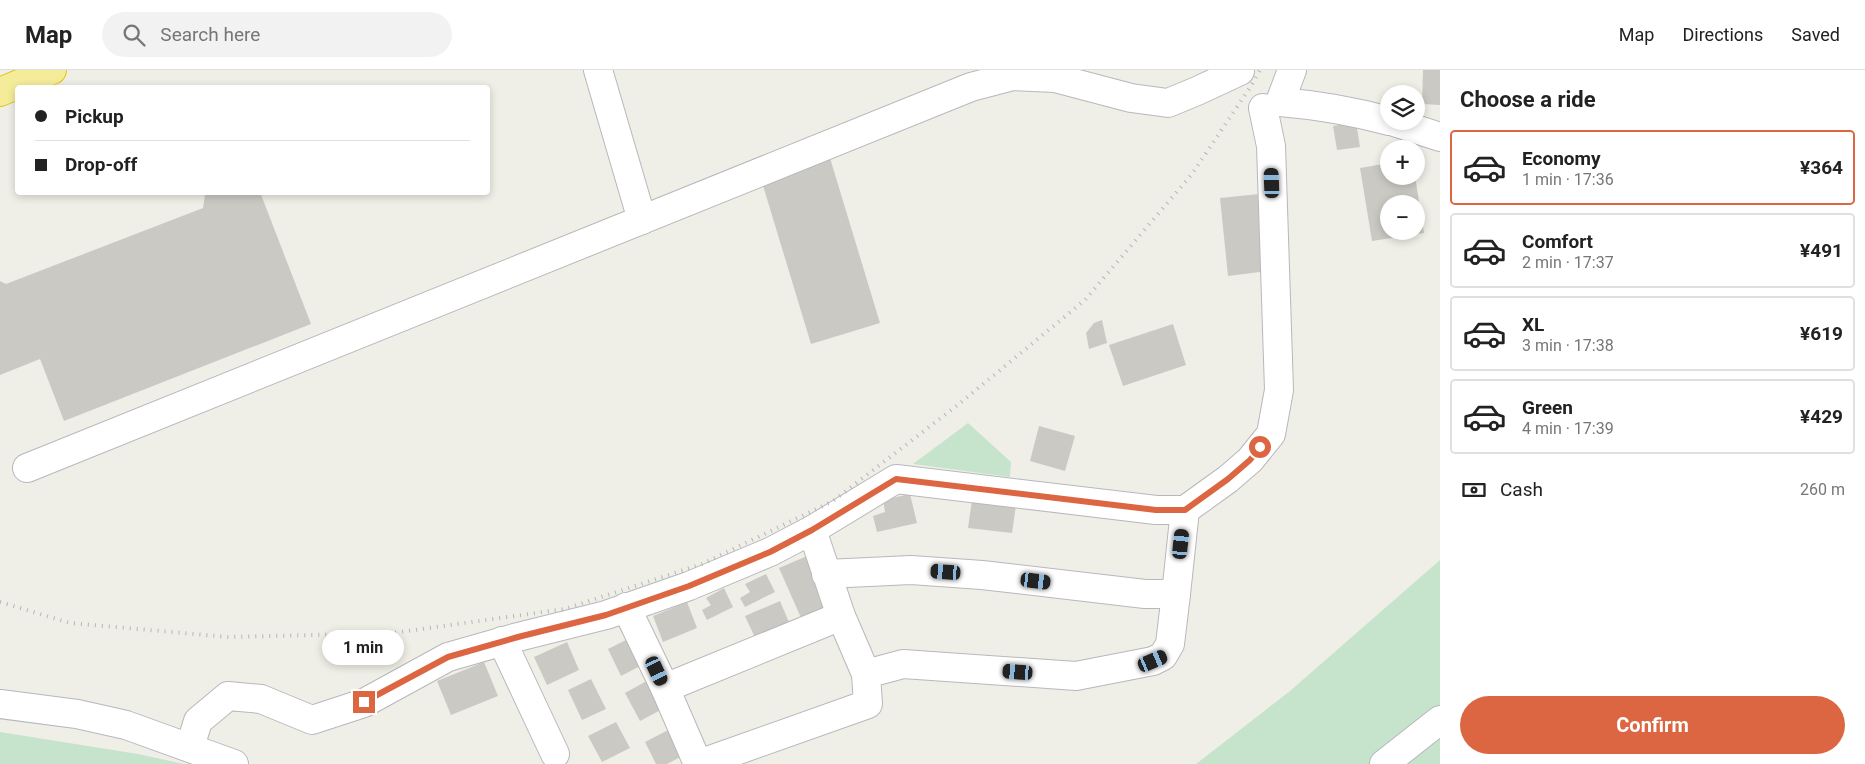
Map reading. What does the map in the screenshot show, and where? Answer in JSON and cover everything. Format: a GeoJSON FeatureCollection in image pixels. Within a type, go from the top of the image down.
{"type":"FeatureCollection","features":[{"type":"Feature","properties":{"kind":"highway"},"geometry":{"type":"LineString","coordinates":[[17,85],[52,70]]}},
{"type":"Feature","properties":{"kind":"highway"},"geometry":{"type":"LineString","coordinates":[[0,92],[15,86]]}},
{"type":"Feature","properties":{"kind":"street"},"geometry":{"type":"LineString","coordinates":[[598,70],[642,220]]}},
{"type":"Feature","properties":{"kind":"street"},"geometry":{"type":"LineString","coordinates":[[190,747],[198,721],[228,696],[261,699],[312,720],[364,702],[448,657],[502,641],[606,615],[689,586],[770,552],[812,530],[896,479],[1156,510],[1185,510],[1228,479],[1250,460],[1271,434],[1279,390],[1271,146],[1272,105],[1292,70]]}},
{"type":"Feature","properties":{"kind":"street"},"geometry":{"type":"LineString","coordinates":[[27,468],[971,87],[1013,76],[1055,78],[1131,98],[1168,102],[1240,71],[1272,105],[1317,105],[1380,118]]}},
{"type":"Feature","properties":{"kind":"street"},"geometry":{"type":"LineString","coordinates":[[1418,130],[1440,137]]}},
{"type":"Feature","properties":{"kind":"street"},"geometry":{"type":"LineString","coordinates":[[866,674],[903,664],[1076,676],[1153,661],[1163,656],[1170,644],[1185,510]]}},
{"type":"Feature","properties":{"kind":"street"},"geometry":{"type":"LineString","coordinates":[[626,607],[699,764],[868,704],[866,674],[841,616],[812,530]]}},
{"type":"Feature","properties":{"kind":"street"},"geometry":{"type":"LineString","coordinates":[[826,574],[911,570],[982,575],[1145,594],[1176,594]]}},
{"type":"Feature","properties":{"kind":"street"},"geometry":{"type":"LineString","coordinates":[[665,688],[841,616]]}},
{"type":"Feature","properties":{"kind":"street"},"geometry":{"type":"LineString","coordinates":[[502,641],[555,754]]}},
{"type":"Feature","properties":{"kind":"street"},"geometry":{"type":"LineString","coordinates":[[0,704],[85,715],[126,725],[234,764]]}},
{"type":"Feature","properties":{"kind":"street"},"geometry":{"type":"LineString","coordinates":[[1384,764],[1440,720]]}},
{"type":"Feature","properties":{"kind":"green space"},"geometry":{"type":"Polygon","coordinates":[[[968,423],[1011,462],[1010,477],[913,464],[968,423]]]}},
{"type":"Feature","properties":{"kind":"green space"},"geometry":{"type":"Polygon","coordinates":[[[1440,560],[1440,764],[1196,764],[1290,691],[1440,560]]]}},
{"type":"Feature","properties":{"kind":"green space"},"geometry":{"type":"Polygon","coordinates":[[[0,732],[138,754],[184,764],[0,764],[0,732]]]}},
{"type":"Feature","properties":{"kind":"building"},"geometry":{"type":"Polygon","coordinates":[[[1423,70],[1440,70],[1440,105],[1425,104],[1425,85],[1423,85],[1423,70]]]}},
{"type":"Feature","properties":{"kind":"building"},"geometry":{"type":"Polygon","coordinates":[[[1356,122],[1360,147],[1337,150],[1333,126],[1356,122]]]}},
{"type":"Feature","properties":{"kind":"building"},"geometry":{"type":"Polygon","coordinates":[[[830,158],[880,323],[811,344],[761,179],[830,158]]]}},
{"type":"Feature","properties":{"kind":"building"},"geometry":{"type":"Polygon","coordinates":[[[1380,165],[1380,185],[1416,185],[1418,195],[1380,195],[1380,240],[1372,241],[1360,168],[1380,165]]]}},
{"type":"Feature","properties":{"kind":"building"},"geometry":{"type":"Polygon","coordinates":[[[1259,194],[1268,271],[1228,276],[1220,198],[1259,194]]]}},
{"type":"Feature","properties":{"kind":"building"},"geometry":{"type":"Polygon","coordinates":[[[205,195],[261,195],[311,324],[64,421],[40,359],[0,375],[0,281],[6,284],[203,208],[205,195]]]}},
{"type":"Feature","properties":{"kind":"building"},"geometry":{"type":"Polygon","coordinates":[[[1102,320],[1107,343],[1089,349],[1086,333],[1094,323],[1102,320]]]}},
{"type":"Feature","properties":{"kind":"building"},"geometry":{"type":"Polygon","coordinates":[[[1173,324],[1186,365],[1123,386],[1109,345],[1173,324]]]}},
{"type":"Feature","properties":{"kind":"building"},"geometry":{"type":"Polygon","coordinates":[[[1039,426],[1075,436],[1065,471],[1030,461],[1039,426]]]}},
{"type":"Feature","properties":{"kind":"building"},"geometry":{"type":"Polygon","coordinates":[[[910,494],[917,523],[877,532],[873,516],[885,512],[883,500],[910,494]]]}},
{"type":"Feature","properties":{"kind":"building"},"geometry":{"type":"Polygon","coordinates":[[[972,500],[1016,505],[1012,533],[968,528],[972,500]]]}},
{"type":"Feature","properties":{"kind":"building"},"geometry":{"type":"Polygon","coordinates":[[[807,556],[830,607],[802,620],[779,568],[807,556]]]}},
{"type":"Feature","properties":{"kind":"building"},"geometry":{"type":"Polygon","coordinates":[[[766,574],[775,592],[745,607],[740,598],[750,592],[745,584],[766,574]]]}},
{"type":"Feature","properties":{"kind":"building"},"geometry":{"type":"Polygon","coordinates":[[[724,588],[733,607],[707,620],[702,610],[711,605],[706,598],[724,588]]]}},
{"type":"Feature","properties":{"kind":"building"},"geometry":{"type":"Polygon","coordinates":[[[780,601],[791,627],[757,642],[745,616],[780,601]]]}},
{"type":"Feature","properties":{"kind":"building"},"geometry":{"type":"Polygon","coordinates":[[[687,602],[697,628],[663,642],[653,616],[687,602]]]}},
{"type":"Feature","properties":{"kind":"building"},"geometry":{"type":"Polygon","coordinates":[[[636,635],[648,662],[621,676],[608,649],[636,635]]]}},
{"type":"Feature","properties":{"kind":"building"},"geometry":{"type":"Polygon","coordinates":[[[567,642],[579,670],[547,685],[534,657],[567,642]]]}},
{"type":"Feature","properties":{"kind":"building"},"geometry":{"type":"Polygon","coordinates":[[[484,662],[498,696],[451,715],[437,681],[484,662]]]}},
{"type":"Feature","properties":{"kind":"building"},"geometry":{"type":"Polygon","coordinates":[[[652,678],[668,706],[640,721],[625,693],[652,678]]]}},
{"type":"Feature","properties":{"kind":"building"},"geometry":{"type":"Polygon","coordinates":[[[591,679],[606,709],[582,720],[568,690],[591,679]]]}},
{"type":"Feature","properties":{"kind":"building"},"geometry":{"type":"Polygon","coordinates":[[[616,722],[630,748],[602,762],[588,736],[616,722]]]}},
{"type":"Feature","properties":{"kind":"building"},"geometry":{"type":"Polygon","coordinates":[[[676,726],[690,752],[667,764],[656,764],[645,742],[676,726]]]}},
{"type":"Feature","properties":{"kind":"railway"},"geometry":{"type":"LineString","coordinates":[[0,602],[70,623],[228,637],[393,633],[565,609],[702,564],[833,501],[959,404],[1085,300],[1192,174],[1260,70]]}},
{"type":"Feature","properties":{"kind":"route"},"geometry":{"type":"LineString","coordinates":[[364,702],[448,657],[606,615],[689,586],[770,552],[812,530],[896,479],[1156,510],[1185,510],[1228,479],[1250,460],[1260,447]]}}]}
